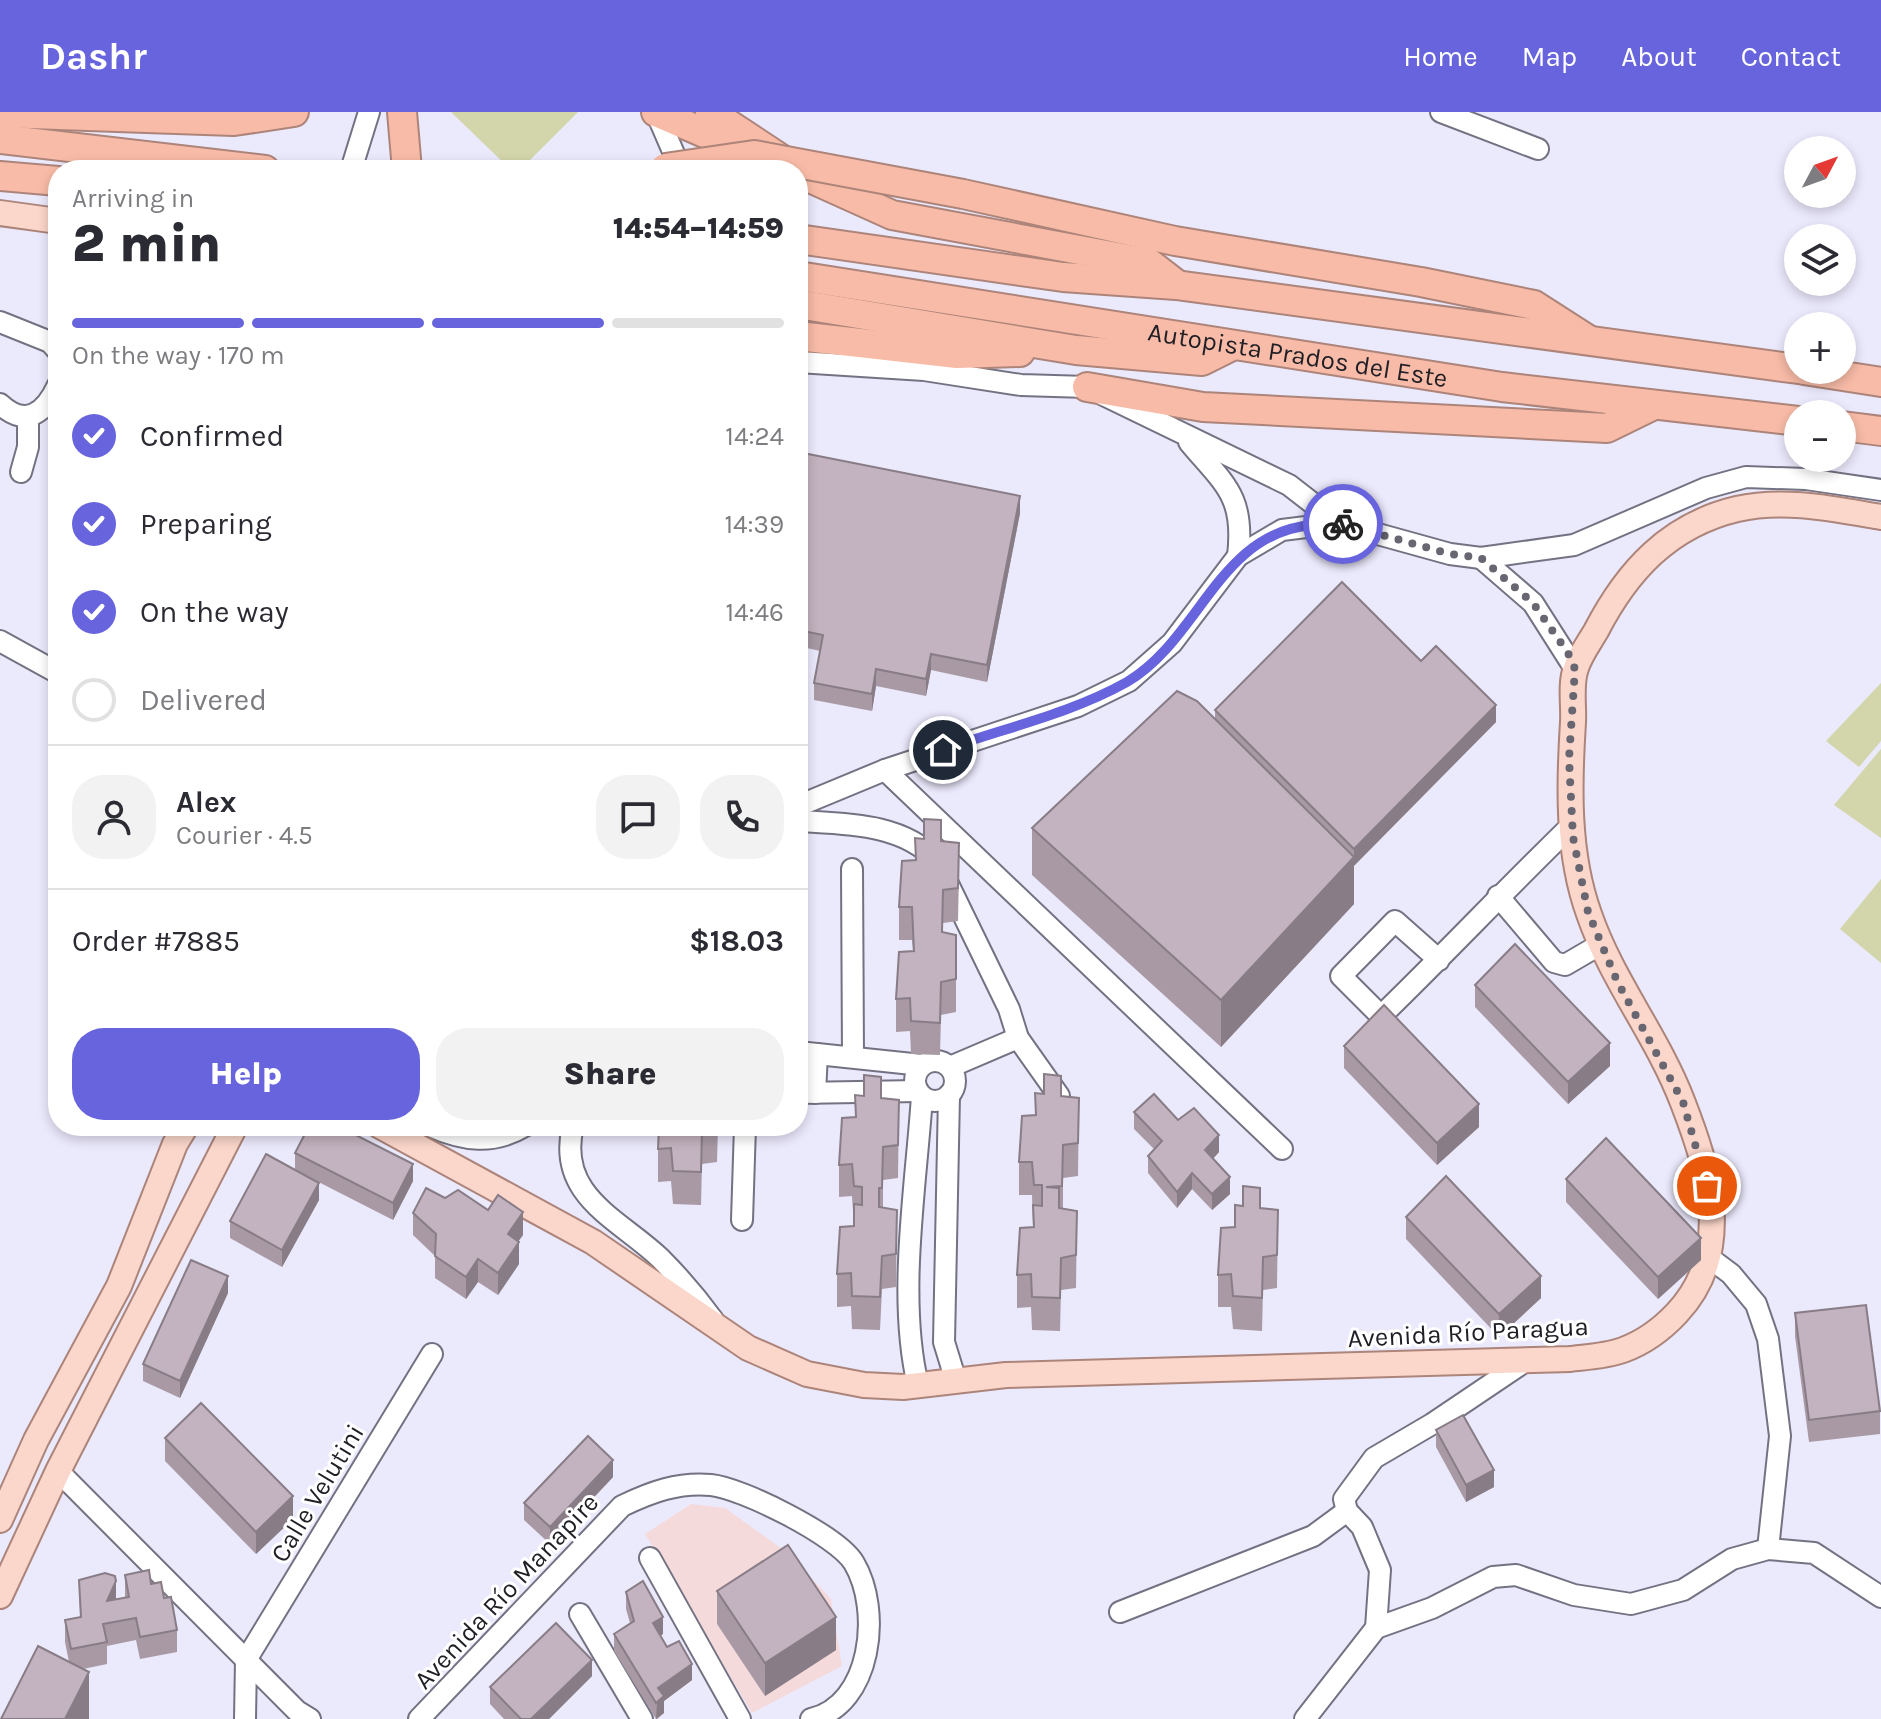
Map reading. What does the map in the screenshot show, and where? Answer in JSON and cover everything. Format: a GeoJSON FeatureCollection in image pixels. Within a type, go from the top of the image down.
{"type":"FeatureCollection","features":[{"type":"Feature","properties":{"kind":"highway"},"geometry":{"type":"LineString","coordinates":[[0,113],[234,121],[294,112]]}},
{"type":"Feature","properties":{"kind":"highway"},"geometry":{"type":"LineString","coordinates":[[402,112],[406,160]]}},
{"type":"Feature","properties":{"kind":"highway"},"geometry":{"type":"LineString","coordinates":[[656,112],[754,155],[781,160]]}},
{"type":"Feature","properties":{"kind":"highway"},"geometry":{"type":"LineString","coordinates":[[710,112],[783,160]]}},
{"type":"Feature","properties":{"kind":"highway"},"geometry":{"type":"LineString","coordinates":[[0,139],[179,160]]}},
{"type":"Feature","properties":{"kind":"highway"},"geometry":{"type":"LineString","coordinates":[[723,160],[754,155]]}},
{"type":"Feature","properties":{"kind":"highway"},"geometry":{"type":"LineString","coordinates":[[808,165],[963,194],[1175,241],[1421,282],[1534,305],[1594,344]]}},
{"type":"Feature","properties":{"kind":"highway"},"geometry":{"type":"LineString","coordinates":[[0,176],[48,180]]}},
{"type":"Feature","properties":{"kind":"highway"},"geometry":{"type":"LineString","coordinates":[[808,177],[892,215],[1149,263],[1176,285]]}},
{"type":"Feature","properties":{"kind":"highway","name":"Autopista Prados del Este"},"geometry":{"type":"LineString","coordinates":[[808,240],[1063,277],[1176,285],[1594,344],[1784,367]]}},
{"type":"Feature","properties":{"kind":"highway","name":"Autopista Prados del Este"},"geometry":{"type":"LineString","coordinates":[[808,278],[1502,387],[1784,419]]}},
{"type":"Feature","properties":{"kind":"highway"},"geometry":{"type":"LineString","coordinates":[[808,306],[1076,350],[1202,361],[1232,346]]}},
{"type":"Feature","properties":{"kind":"highway"},"geometry":{"type":"LineString","coordinates":[[808,337],[957,354],[1076,350]]}},
{"type":"Feature","properties":{"kind":"highway"},"geometry":{"type":"LineString","coordinates":[[1856,378],[1881,382]]}},
{"type":"Feature","properties":{"kind":"highway"},"geometry":{"type":"LineString","coordinates":[[1082,387],[1203,407],[1607,428],[1655,405]]}},
{"type":"Feature","properties":{"kind":"highway"},"geometry":{"type":"LineString","coordinates":[[1856,428],[1881,431]]}},
{"type":"Feature","properties":{"kind":"main road"},"geometry":{"type":"LineString","coordinates":[[0,213],[48,220]]}},
{"type":"Feature","properties":{"kind":"main road"},"geometry":{"type":"LineString","coordinates":[[1575,669],[1613,597],[1628,577],[1648,555],[1695,524],[1737,509],[1762,505],[1806,506],[1881,517]]}},
{"type":"Feature","properties":{"kind":"main road","name":"Avenida Río Paragua"},"geometry":{"type":"LineString","coordinates":[[398,1136],[593,1242],[768,1359],[807,1374],[864,1385],[918,1385],[1006,1375],[1570,1359],[1623,1351],[1661,1331],[1692,1297],[1711,1259],[1714,1217],[1683,1102],[1617,981],[1588,912],[1572,825],[1569,759],[1575,669]]}},
{"type":"Feature","properties":{"kind":"main road"},"geometry":{"type":"LineString","coordinates":[[0,1520],[36,1440],[119,1286],[180,1136]]}},
{"type":"Feature","properties":{"kind":"main road"},"geometry":{"type":"LineString","coordinates":[[0,1596],[58,1471],[230,1136]]}},
{"type":"Feature","properties":{"kind":"street"},"geometry":{"type":"LineString","coordinates":[[354,160],[369,112]]}},
{"type":"Feature","properties":{"kind":"street"},"geometry":{"type":"LineString","coordinates":[[656,112],[677,160]]}},
{"type":"Feature","properties":{"kind":"street"},"geometry":{"type":"LineString","coordinates":[[1441,112],[1538,149]]}},
{"type":"Feature","properties":{"kind":"street"},"geometry":{"type":"LineString","coordinates":[[0,322],[48,341]]}},
{"type":"Feature","properties":{"kind":"street"},"geometry":{"type":"LineString","coordinates":[[808,362],[852,364],[1021,385],[1082,387],[1289,485],[1338,523],[1450,554],[1481,558],[1574,545],[1706,488],[1746,477],[1806,479],[1881,490]]}},
{"type":"Feature","properties":{"kind":"street"},"geometry":{"type":"LineString","coordinates":[[0,404],[14,415],[28,418],[42,412],[48,402]]}},
{"type":"Feature","properties":{"kind":"street"},"geometry":{"type":"LineString","coordinates":[[21,472],[28,447],[28,418]]}},
{"type":"Feature","properties":{"kind":"street"},"geometry":{"type":"LineString","coordinates":[[1182,433],[1238,506],[1238,556]]}},
{"type":"Feature","properties":{"kind":"street"},"geometry":{"type":"LineString","coordinates":[[808,802],[885,770],[1078,706],[1129,681],[1172,643],[1238,556],[1282,530],[1338,523]]}},
{"type":"Feature","properties":{"kind":"street"},"geometry":{"type":"LineString","coordinates":[[1481,558],[1533,603],[1575,669]]}},
{"type":"Feature","properties":{"kind":"street"},"geometry":{"type":"LineString","coordinates":[[0,641],[48,667]]}},
{"type":"Feature","properties":{"kind":"street"},"geometry":{"type":"LineString","coordinates":[[885,770],[1282,1149]]}},
{"type":"Feature","properties":{"kind":"street"},"geometry":{"type":"LineString","coordinates":[[808,822],[849,824],[911,838],[925,847],[937,861],[1009,1009],[1018,1038],[1068,1109]]}},
{"type":"Feature","properties":{"kind":"street"},"geometry":{"type":"LineString","coordinates":[[1439,960],[1395,921],[1341,976],[1381,1016],[1439,960],[1498,896],[1572,825]]}},
{"type":"Feature","properties":{"kind":"street"},"geometry":{"type":"LineString","coordinates":[[852,869],[853,1056]]}},
{"type":"Feature","properties":{"kind":"street"},"geometry":{"type":"LineString","coordinates":[[1498,896],[1554,962],[1565,965],[1601,944]]}},
{"type":"Feature","properties":{"kind":"street"},"geometry":{"type":"LineString","coordinates":[[918,1385],[911,1354],[911,1261],[920,1094],[916,1072],[932,1061],[950,1067],[1018,1038]]}},
{"type":"Feature","properties":{"kind":"street"},"geometry":{"type":"LineString","coordinates":[[808,1053],[922,1065]]}},
{"type":"Feature","properties":{"kind":"street"},"geometry":{"type":"LineString","coordinates":[[950,1067],[954,1077],[949,1095],[944,1342],[956,1381]]}},
{"type":"Feature","properties":{"kind":"street"},"geometry":{"type":"LineString","coordinates":[[808,1093],[920,1094],[931,1100],[949,1095]]}},
{"type":"Feature","properties":{"kind":"street"},"geometry":{"type":"LineString","coordinates":[[452,1136],[458,1139],[487,1139],[507,1136]]}},
{"type":"Feature","properties":{"kind":"street","name":"Avenida Río Paragua"},"geometry":{"type":"LineString","coordinates":[[573,1136],[572,1159],[580,1189],[604,1215],[660,1258],[722,1331]]}},
{"type":"Feature","properties":{"kind":"street"},"geometry":{"type":"LineString","coordinates":[[742,1220],[745,1136]]}},
{"type":"Feature","properties":{"kind":"street"},"geometry":{"type":"LineString","coordinates":[[911,1261],[946,1257]]}},
{"type":"Feature","properties":{"kind":"street"},"geometry":{"type":"LineString","coordinates":[[1711,1259],[1731,1274],[1756,1304],[1768,1339],[1780,1436],[1768,1549]]}},
{"type":"Feature","properties":{"kind":"street","name":"Calle Velutini"},"geometry":{"type":"LineString","coordinates":[[246,1660],[432,1354]]}},
{"type":"Feature","properties":{"kind":"street"},"geometry":{"type":"LineString","coordinates":[[1376,1628],[1380,1570],[1362,1527],[1347,1511],[1344,1499],[1374,1458],[1432,1424],[1527,1360]]}},
{"type":"Feature","properties":{"kind":"street"},"geometry":{"type":"LineString","coordinates":[[58,1471],[246,1660],[310,1719]]}},
{"type":"Feature","properties":{"kind":"street","name":"Avenida Río Manapire"},"geometry":{"type":"LineString","coordinates":[[419,1719],[601,1524],[622,1506],[650,1492],[677,1485],[714,1485],[769,1507],[818,1530],[853,1560],[864,1583],[868,1630],[862,1670],[840,1706],[825,1716],[811,1719]]}},
{"type":"Feature","properties":{"kind":"street"},"geometry":{"type":"LineString","coordinates":[[1120,1612],[1313,1536],[1347,1511]]}},
{"type":"Feature","properties":{"kind":"street"},"geometry":{"type":"LineString","coordinates":[[1305,1719],[1376,1628],[1432,1608],[1493,1577],[1516,1575],[1574,1595],[1631,1604],[1683,1590],[1732,1559],[1768,1549],[1814,1553],[1881,1597]]}},
{"type":"Feature","properties":{"kind":"street"},"geometry":{"type":"LineString","coordinates":[[650,1558],[740,1719]]}},
{"type":"Feature","properties":{"kind":"street"},"geometry":{"type":"LineString","coordinates":[[580,1614],[642,1719]]}},
{"type":"Feature","properties":{"kind":"street"},"geometry":{"type":"LineString","coordinates":[[245,1719],[246,1660]]}},
{"type":"Feature","properties":{"kind":"shaded area"},"geometry":{"type":"Polygon","coordinates":[[[691,1504],[725,1508],[789,1554],[831,1599],[842,1666],[752,1713],[645,1534],[691,1504]]]}},
{"type":"Feature","properties":{"kind":"green space"},"geometry":{"type":"Polygon","coordinates":[[[451,112],[578,112],[530,160],[501,160],[451,112]]]}},
{"type":"Feature","properties":{"kind":"green space"},"geometry":{"type":"Polygon","coordinates":[[[1881,683],[1881,741],[1859,767],[1826,741],[1881,683]]]}},
{"type":"Feature","properties":{"kind":"green space"},"geometry":{"type":"Polygon","coordinates":[[[1881,749],[1881,838],[1834,805],[1881,749]]]}},
{"type":"Feature","properties":{"kind":"green space"},"geometry":{"type":"Polygon","coordinates":[[[1881,879],[1881,963],[1840,929],[1881,879]]]}},
{"type":"Feature","properties":{"kind":"building"},"geometry":{"type":"Polygon","coordinates":[[[808,454],[1020,496],[987,665],[931,654],[926,679],[876,669],[872,694],[814,683],[823,635],[808,632],[808,454]]]}},
{"type":"Feature","properties":{"kind":"building"},"geometry":{"type":"Polygon","coordinates":[[[1342,582],[1421,661],[1436,646],[1496,705],[1354,849],[1215,710],[1342,582]]]}},
{"type":"Feature","properties":{"kind":"building"},"geometry":{"type":"Polygon","coordinates":[[[1177,691],[1197,701],[1354,857],[1221,1000],[1032,828],[1177,691]]]}},
{"type":"Feature","properties":{"kind":"building"},"geometry":{"type":"Polygon","coordinates":[[[924,819],[941,820],[941,841],[959,843],[958,888],[943,890],[942,932],[956,935],[956,979],[941,982],[940,1023],[911,1021],[910,998],[896,999],[899,952],[914,951],[912,907],[899,907],[902,861],[916,860],[915,838],[924,839],[924,819]]]}},
{"type":"Feature","properties":{"kind":"building"},"geometry":{"type":"Polygon","coordinates":[[[1515,944],[1610,1043],[1568,1082],[1475,985],[1515,944]]]}},
{"type":"Feature","properties":{"kind":"building"},"geometry":{"type":"Polygon","coordinates":[[[1384,1005],[1479,1104],[1437,1143],[1344,1046],[1384,1005]]]}},
{"type":"Feature","properties":{"kind":"building"},"geometry":{"type":"Polygon","coordinates":[[[1044,1074],[1061,1076],[1061,1096],[1079,1098],[1078,1143],[1063,1145],[1062,1186],[1046,1187],[1059,1188],[1059,1208],[1077,1211],[1076,1255],[1061,1258],[1060,1298],[1032,1297],[1031,1274],[1017,1275],[1020,1228],[1034,1227],[1033,1205],[1042,1206],[1042,1185],[1034,1185],[1032,1162],[1019,1162],[1022,1116],[1036,1115],[1035,1093],[1044,1094],[1044,1074]]]}},
{"type":"Feature","properties":{"kind":"building"},"geometry":{"type":"Polygon","coordinates":[[[864,1075],[881,1077],[881,1098],[899,1100],[898,1145],[883,1147],[882,1188],[879,1188],[879,1207],[897,1210],[896,1254],[882,1256],[880,1297],[852,1296],[851,1273],[837,1274],[840,1227],[854,1226],[854,1204],[862,1205],[862,1187],[854,1186],[852,1164],[839,1165],[842,1118],[856,1117],[855,1095],[864,1096],[864,1075]]]}},
{"type":"Feature","properties":{"kind":"building"},"geometry":{"type":"Polygon","coordinates":[[[1154,1094],[1178,1120],[1194,1108],[1219,1135],[1205,1150],[1230,1177],[1212,1194],[1192,1173],[1177,1192],[1148,1156],[1162,1141],[1134,1112],[1154,1094]]]}},
{"type":"Feature","properties":{"kind":"building"},"geometry":{"type":"Polygon","coordinates":[[[304,1136],[358,1136],[413,1164],[393,1203],[295,1153],[304,1136]]]}},
{"type":"Feature","properties":{"kind":"building"},"geometry":{"type":"Polygon","coordinates":[[[659,1136],[702,1136],[701,1172],[673,1171],[671,1148],[658,1149],[659,1136]]]}},
{"type":"Feature","properties":{"kind":"building"},"geometry":{"type":"Polygon","coordinates":[[[1606,1138],[1701,1238],[1658,1277],[1566,1179],[1606,1138]]]}},
{"type":"Feature","properties":{"kind":"building"},"geometry":{"type":"Polygon","coordinates":[[[266,1154],[319,1183],[282,1250],[230,1221],[266,1154]]]}},
{"type":"Feature","properties":{"kind":"building"},"geometry":{"type":"Polygon","coordinates":[[[1446,1176],[1541,1276],[1499,1314],[1406,1217],[1446,1176]]]}},
{"type":"Feature","properties":{"kind":"building"},"geometry":{"type":"Polygon","coordinates":[[[1243,1186],[1260,1188],[1260,1208],[1278,1210],[1277,1255],[1263,1257],[1262,1298],[1233,1296],[1231,1274],[1218,1275],[1221,1228],[1235,1227],[1235,1205],[1243,1206],[1243,1186]]]}},
{"type":"Feature","properties":{"kind":"building"},"geometry":{"type":"Polygon","coordinates":[[[426,1188],[445,1198],[458,1190],[488,1210],[498,1195],[523,1212],[508,1234],[519,1242],[498,1273],[478,1259],[466,1277],[435,1256],[436,1234],[413,1213],[426,1188]]]}},
{"type":"Feature","properties":{"kind":"building"},"geometry":{"type":"Polygon","coordinates":[[[191,1260],[228,1276],[180,1381],[143,1364],[191,1260]]]}},
{"type":"Feature","properties":{"kind":"building"},"geometry":{"type":"Polygon","coordinates":[[[1866,1305],[1880,1411],[1809,1420],[1795,1313],[1866,1305]]]}},
{"type":"Feature","properties":{"kind":"building"},"geometry":{"type":"Polygon","coordinates":[[[201,1403],[293,1496],[256,1532],[165,1438],[201,1403]]]}},
{"type":"Feature","properties":{"kind":"building"},"geometry":{"type":"Polygon","coordinates":[[[1463,1415],[1494,1470],[1466,1485],[1436,1430],[1463,1415]]]}},
{"type":"Feature","properties":{"kind":"building"},"geometry":{"type":"Polygon","coordinates":[[[588,1436],[613,1460],[550,1527],[524,1503],[588,1436]]]}},
{"type":"Feature","properties":{"kind":"building"},"geometry":{"type":"Polygon","coordinates":[[[788,1545],[836,1617],[765,1663],[717,1591],[788,1545]]]}},
{"type":"Feature","properties":{"kind":"building"},"geometry":{"type":"Polygon","coordinates":[[[149,1570],[151,1584],[161,1582],[164,1598],[171,1597],[177,1630],[140,1637],[136,1618],[103,1624],[107,1642],[71,1649],[65,1620],[81,1617],[79,1580],[105,1573],[115,1576],[116,1581],[107,1601],[129,1597],[125,1575],[149,1570]]]}},
{"type":"Feature","properties":{"kind":"building"},"geometry":{"type":"Polygon","coordinates":[[[643,1581],[663,1617],[653,1623],[667,1647],[679,1641],[692,1664],[658,1688],[664,1696],[656,1703],[614,1634],[634,1621],[626,1592],[643,1581]]]}},
{"type":"Feature","properties":{"kind":"building"},"geometry":{"type":"Polygon","coordinates":[[[556,1623],[592,1660],[531,1719],[521,1719],[490,1687],[556,1623]]]}},
{"type":"Feature","properties":{"kind":"building"},"geometry":{"type":"Polygon","coordinates":[[[38,1646],[89,1672],[65,1719],[1,1719],[38,1646]]]}},
{"type":"Feature","properties":{"kind":"way so far"},"geometry":{"type":"LineString","coordinates":[[1343,524],[1450,554],[1481,558],[1506,576],[1533,603],[1568,653],[1575,669],[1569,759],[1573,837],[1588,912],[1617,981],[1661,1056],[1683,1102],[1707,1186]]}},
{"type":"Feature","properties":{"kind":"route"},"geometry":{"type":"LineString","coordinates":[[943,750],[1078,706],[1129,681],[1172,643],[1238,556],[1267,536],[1282,530],[1301,525],[1343,524]]}}]}
